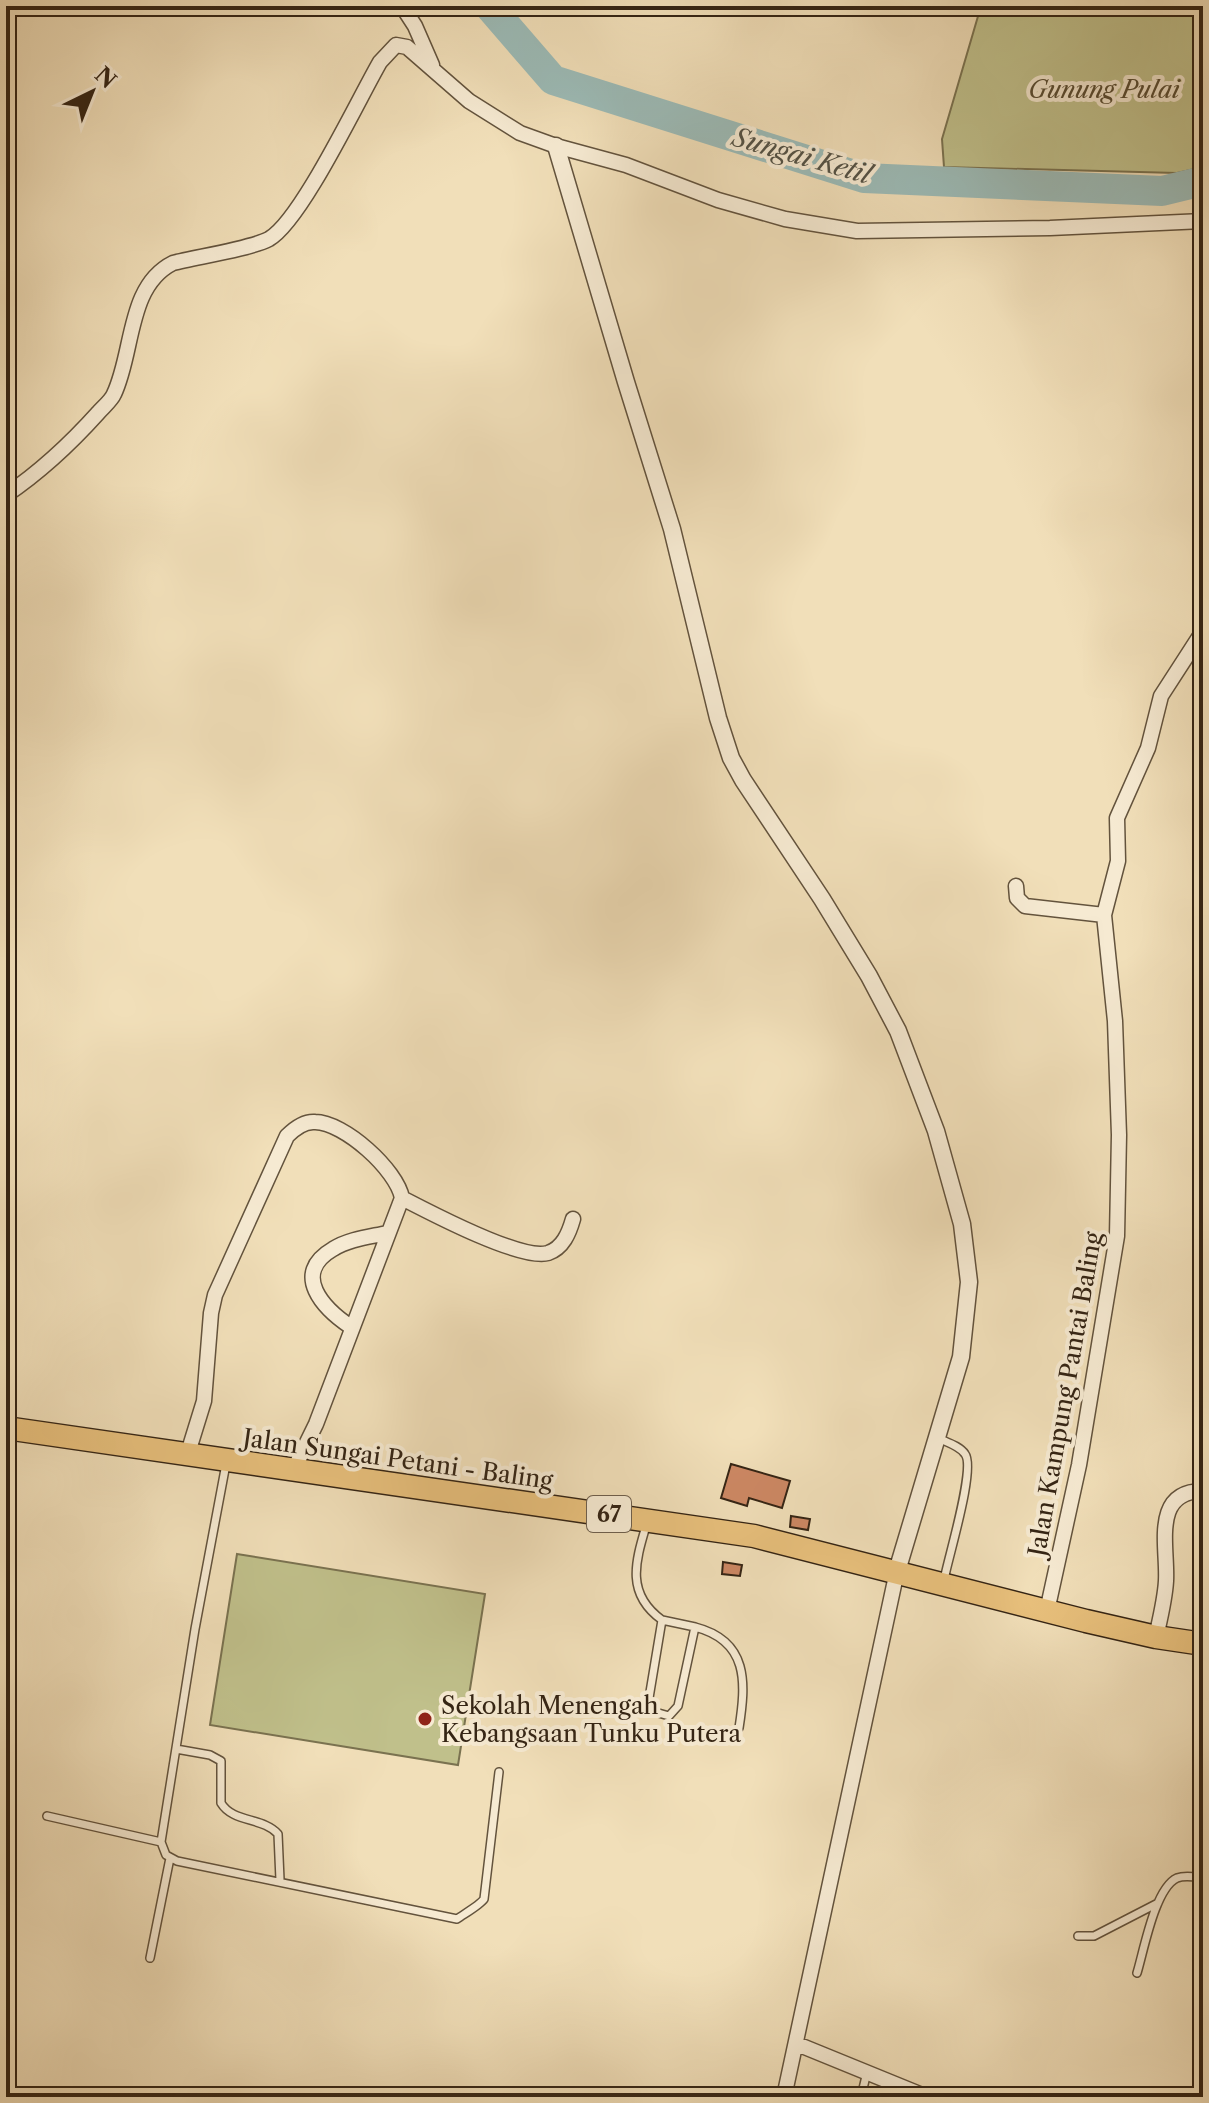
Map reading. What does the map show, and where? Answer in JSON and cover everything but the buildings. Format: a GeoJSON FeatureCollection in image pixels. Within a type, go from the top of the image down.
{"type":"FeatureCollection","features":[{"type":"Feature","properties":{"kind":"main road","name":"Jalan Sungai Petani - Baling"},"geometry":{"type":"LineString","coordinates":[[6,1428],[754,1536],[1047,1611],[1156,1637],[1203,1644]]}},
{"type":"Feature","properties":{"kind":"street"},"geometry":{"type":"LineString","coordinates":[[402,6],[415,26],[433,69]]}},
{"type":"Feature","properties":{"kind":"street"},"geometry":{"type":"LineString","coordinates":[[6,495],[64,447],[114,395],[141,302],[149,281],[161,269],[173,263],[263,241],[280,230],[304,198],[380,62],[393,46],[403,45],[469,101],[520,133],[615,161],[752,211],[857,231],[1050,228],[1203,221]]}},
{"type":"Feature","properties":{"kind":"street"},"geometry":{"type":"LineString","coordinates":[[556,146],[672,529],[728,748],[743,780],[822,899],[898,1031],[951,1178],[967,1254],[968,1305],[961,1357],[897,1571],[784,2097]]}},
{"type":"Feature","properties":{"kind":"street","name":"Jalan Kampung Pantai Baling"},"geometry":{"type":"LineString","coordinates":[[1047,1611],[1079,1465],[1117,1236],[1119,1135],[1115,1021],[1104,915],[1118,861],[1117,818],[1148,748],[1161,696],[1203,631]]}},
{"type":"Feature","properties":{"kind":"street"},"geometry":{"type":"LineString","coordinates":[[1016,886],[1017,898],[1025,906],[1104,915]]}},
{"type":"Feature","properties":{"kind":"street"},"geometry":{"type":"LineString","coordinates":[[187,1456],[204,1401],[215,1295],[287,1136],[308,1122],[327,1124],[351,1137],[389,1172],[400,1187],[402,1198],[316,1424],[293,1471]]}},
{"type":"Feature","properties":{"kind":"street"},"geometry":{"type":"LineString","coordinates":[[402,1198],[458,1227],[531,1254],[545,1254],[556,1249],[568,1235],[573,1219]]}},
{"type":"Feature","properties":{"kind":"street"},"geometry":{"type":"LineString","coordinates":[[351,1327],[323,1305],[314,1285],[314,1272],[325,1254],[335,1247],[387,1233]]}},
{"type":"Feature","properties":{"kind":"street"},"geometry":{"type":"LineString","coordinates":[[1156,1637],[1166,1582],[1165,1519],[1182,1495],[1190,1491],[1203,1491]]}},
{"type":"Feature","properties":{"kind":"street"},"geometry":{"type":"LineString","coordinates":[[797,2044],[927,2097]]}},
{"type":"Feature","properties":{"kind":"lane"},"geometry":{"type":"LineString","coordinates":[[938,1438],[960,1448],[968,1459],[969,1478],[943,1583]]}},
{"type":"Feature","properties":{"kind":"lane"},"geometry":{"type":"LineString","coordinates":[[226,1461],[176,1749],[161,1842],[163,1851],[170,1858],[457,1919],[484,1899],[499,1772]]}},
{"type":"Feature","properties":{"kind":"lane"},"geometry":{"type":"LineString","coordinates":[[648,1520],[639,1549],[637,1590],[646,1607],[662,1620],[705,1630],[736,1653],[741,1664],[744,1690],[739,1728]]}},
{"type":"Feature","properties":{"kind":"lane"},"geometry":{"type":"LineString","coordinates":[[662,1620],[648,1704],[662,1715],[669,1716],[678,1706],[695,1627]]}},
{"type":"Feature","properties":{"kind":"lane"},"geometry":{"type":"LineString","coordinates":[[176,1749],[210,1755],[221,1761],[221,1803],[230,1813],[267,1825],[278,1834],[280,1880]]}},
{"type":"Feature","properties":{"kind":"lane"},"geometry":{"type":"LineString","coordinates":[[47,1816],[161,1842]]}},
{"type":"Feature","properties":{"kind":"lane"},"geometry":{"type":"LineString","coordinates":[[150,1958],[170,1858]]}},
{"type":"Feature","properties":{"kind":"lane"},"geometry":{"type":"LineString","coordinates":[[1137,1973],[1164,1890],[1177,1878],[1203,1878]]}},
{"type":"Feature","properties":{"kind":"lane"},"geometry":{"type":"LineString","coordinates":[[1078,1936],[1094,1936],[1158,1903]]}},
{"type":"Feature","properties":{"kind":"lane"},"geometry":{"type":"LineString","coordinates":[[861,2097],[867,2072]]}},
{"type":"Feature","properties":{"kind":"green space","name":"Gunung Pulai"},"geometry":{"type":"Polygon","coordinates":[[[981,6],[1203,6],[1203,167],[1177,173],[944,167],[942,139],[981,6]]]}},
{"type":"Feature","properties":{"kind":"green space"},"geometry":{"type":"Polygon","coordinates":[[[237,1554],[485,1594],[458,1765],[210,1725],[237,1554]]]}},
{"type":"Feature","properties":{"kind":"waterway","name":"Sungai Ketil"},"geometry":{"type":"LineString","coordinates":[[489,6],[553,80],[864,178],[1162,191],[1203,181]]}},
{"type":"Feature","properties":{"kind":"place","name":"Sekolah Menengah Kebangsaan Tunku Putera"},"geometry":{"type":"Point","coordinates":[425,1719]}}]}
